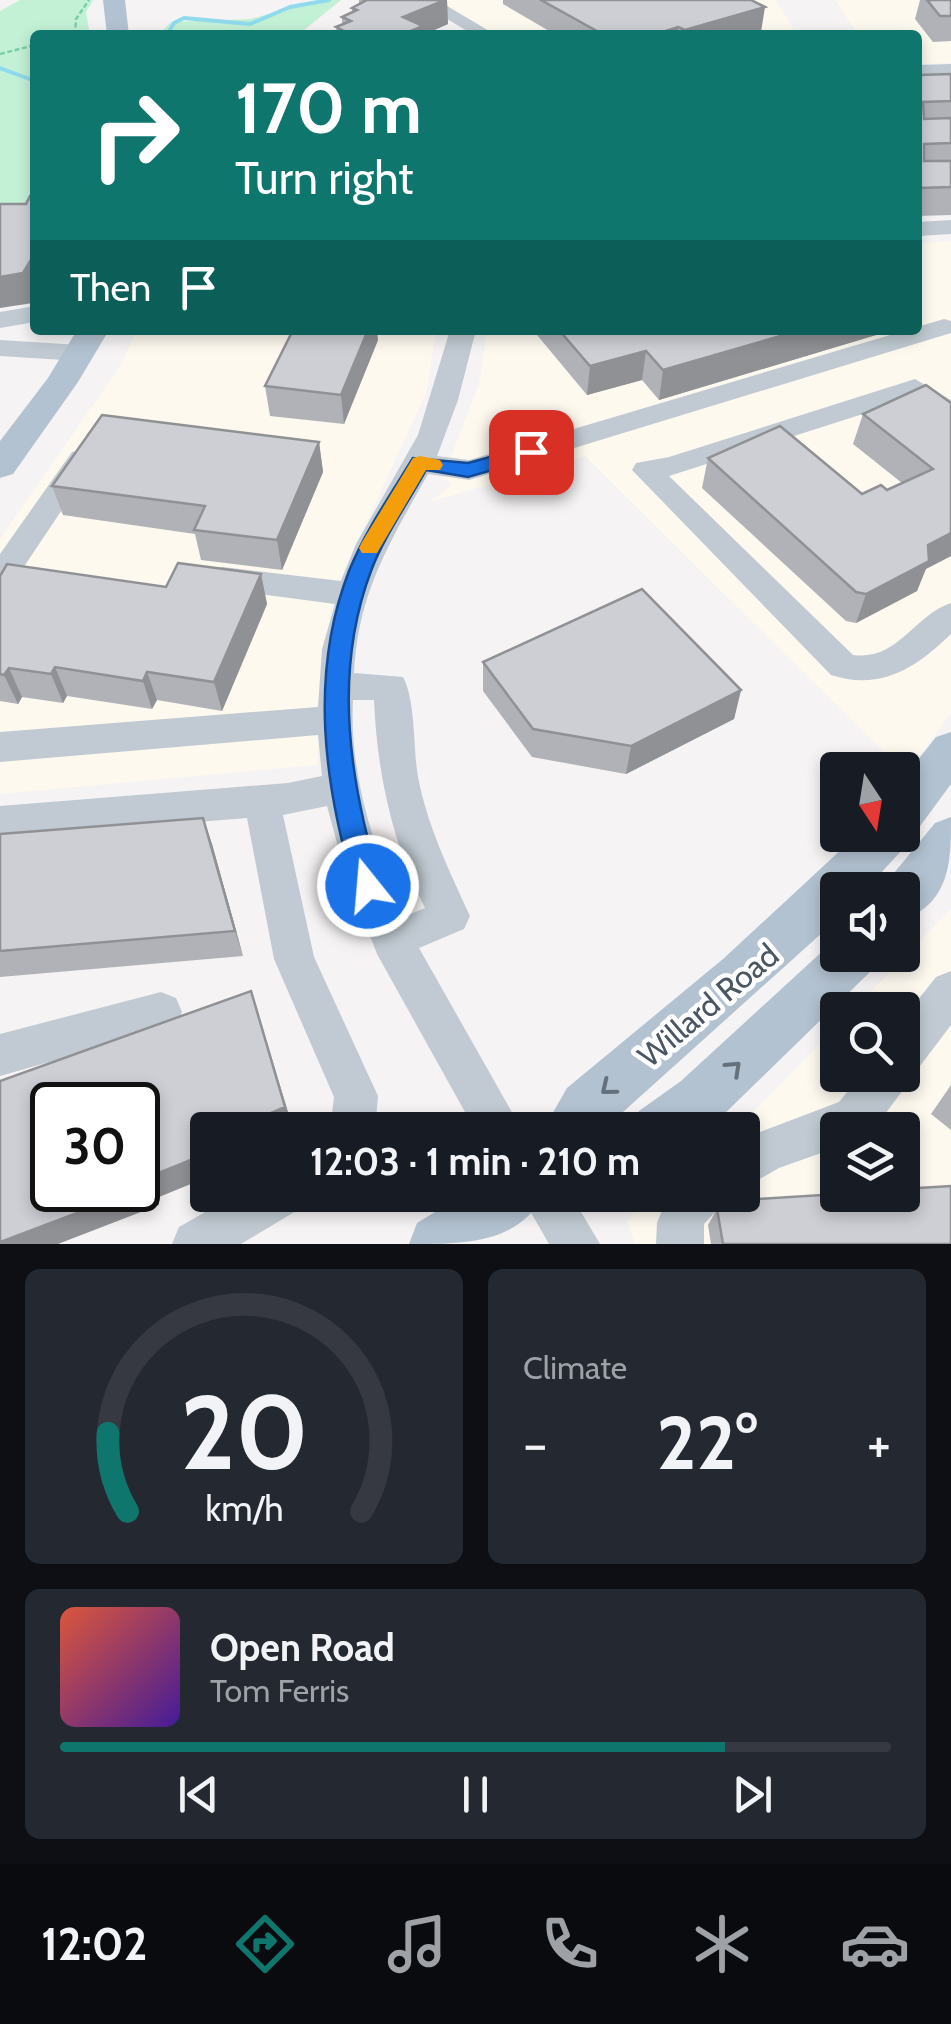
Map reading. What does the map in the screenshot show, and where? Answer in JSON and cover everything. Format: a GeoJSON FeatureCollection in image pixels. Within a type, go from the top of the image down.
{"type":"FeatureCollection","features":[{"type":"Feature","properties":{"kind":"main road"},"geometry":{"type":"LineString","coordinates":[[0,466],[86,342]]}},
{"type":"Feature","properties":{"kind":"main road"},"geometry":{"type":"LineString","coordinates":[[920,791],[951,750]]}},
{"type":"Feature","properties":{"kind":"main road"},"geometry":{"type":"LineString","coordinates":[[920,876],[951,837]]}},
{"type":"Feature","properties":{"kind":"main road","name":"Willard Road"},"geometry":{"type":"LineString","coordinates":[[582,1112],[747,974],[871,852]]}},
{"type":"Feature","properties":{"kind":"main road","name":"Willard Road"},"geometry":{"type":"LineString","coordinates":[[683,1112],[834,972]]}},
{"type":"Feature","properties":{"kind":"main road"},"geometry":{"type":"LineString","coordinates":[[438,1244],[488,1212]]}},
{"type":"Feature","properties":{"kind":"street"},"geometry":{"type":"LineString","coordinates":[[424,0],[478,30]]}},
{"type":"Feature","properties":{"kind":"street"},"geometry":{"type":"LineString","coordinates":[[922,90],[951,89]]}},
{"type":"Feature","properties":{"kind":"street"},"geometry":{"type":"LineString","coordinates":[[922,230],[951,227]]}},
{"type":"Feature","properties":{"kind":"street"},"geometry":{"type":"LineString","coordinates":[[0,320],[30,315]]}},
{"type":"Feature","properties":{"kind":"street"},"geometry":{"type":"LineString","coordinates":[[922,334],[944,327]]}},
{"type":"Feature","properties":{"kind":"street"},"geometry":{"type":"LineString","coordinates":[[462,335],[457,360],[420,463],[370,548],[352,594],[336,703],[341,786],[356,852],[391,941],[490,1112]]}},
{"type":"Feature","properties":{"kind":"street"},"geometry":{"type":"LineString","coordinates":[[420,463],[468,470],[917,335]]}},
{"type":"Feature","properties":{"kind":"street"},"geometry":{"type":"LineString","coordinates":[[0,348],[86,342]]}},
{"type":"Feature","properties":{"kind":"street"},"geometry":{"type":"LineString","coordinates":[[951,413],[915,386],[893,397],[671,466],[646,470],[843,666],[869,671],[895,664],[951,614]]}},
{"type":"Feature","properties":{"kind":"street"},"geometry":{"type":"LineString","coordinates":[[0,578],[100,433]]}},
{"type":"Feature","properties":{"kind":"street"},"geometry":{"type":"LineString","coordinates":[[18,551],[52,555]]}},
{"type":"Feature","properties":{"kind":"street"},"geometry":{"type":"LineString","coordinates":[[194,574],[352,594]]}},
{"type":"Feature","properties":{"kind":"street"},"geometry":{"type":"LineString","coordinates":[[0,747],[336,703],[390,687],[395,756],[403,796],[435,891],[450,916],[391,941]]}},
{"type":"Feature","properties":{"kind":"street"},"geometry":{"type":"LineString","coordinates":[[0,822],[262,801],[341,786]]}},
{"type":"Feature","properties":{"kind":"street"},"geometry":{"type":"LineString","coordinates":[[262,801],[294,960],[356,1096],[354,1112]]}},
{"type":"Feature","properties":{"kind":"street"},"geometry":{"type":"LineString","coordinates":[[920,1031],[951,991]]}},
{"type":"Feature","properties":{"kind":"street"},"geometry":{"type":"LineString","coordinates":[[0,1054],[162,1012]]}},
{"type":"Feature","properties":{"kind":"street"},"geometry":{"type":"LineString","coordinates":[[760,1154],[854,1119],[875,1092]]}},
{"type":"Feature","properties":{"kind":"street"},"geometry":{"type":"LineString","coordinates":[[196,1244],[251,1212]]}},
{"type":"Feature","properties":{"kind":"street"},"geometry":{"type":"LineString","coordinates":[[555,1212],[576,1244]]}},
{"type":"Feature","properties":{"kind":"street"},"geometry":{"type":"LineString","coordinates":[[680,1244],[678,1229],[685,1212]]}},
{"type":"Feature","properties":{"kind":"path"},"geometry":{"type":"LineString","coordinates":[[75,30],[76,19],[89,0]]}},
{"type":"Feature","properties":{"kind":"path"},"geometry":{"type":"LineString","coordinates":[[0,54],[30,46]]}},
{"type":"Feature","properties":{"kind":"shaded area"},"geometry":{"type":"Polygon","coordinates":[[[437,0],[776,0],[794,30],[476,30],[437,0]]]}},
{"type":"Feature","properties":{"kind":"shaded area"},"geometry":{"type":"Polygon","coordinates":[[[835,0],[951,0],[951,63],[922,64],[922,30],[855,30],[835,0]]]}},
{"type":"Feature","properties":{"kind":"shaded area"},"geometry":{"type":"Polygon","coordinates":[[[951,241],[951,713],[920,755],[920,752],[884,752],[585,456],[430,502],[453,484],[442,479],[479,384],[486,335],[922,335],[922,243],[951,241]]]}},
{"type":"Feature","properties":{"kind":"shaded area"},"geometry":{"type":"Polygon","coordinates":[[[135,335],[435,335],[427,391],[332,597],[317,765],[0,794],[0,539],[120,366],[135,335]]]}},
{"type":"Feature","properties":{"kind":"shaded area"},"geometry":{"type":"Polygon","coordinates":[[[951,909],[951,1244],[635,1244],[627,1222],[634,1212],[760,1212],[760,1112],[752,1112],[820,1043],[820,1092],[920,1092],[920,992],[870,992],[890,972],[920,972],[920,941],[951,909]]]}},
{"type":"Feature","properties":{"kind":"green space"},"geometry":{"type":"Polygon","coordinates":[[[20,0],[93,0],[86,12],[89,30],[30,30],[30,211],[0,211],[0,11],[20,0]]]}},
{"type":"Feature","properties":{"kind":"green space"},"geometry":{"type":"Polygon","coordinates":[[[322,0],[341,0],[304,30],[163,30],[171,22],[250,19],[322,0]]]}},
{"type":"Feature","properties":{"kind":"building"},"geometry":{"type":"Polygon","coordinates":[[[445,0],[403,17],[423,26],[413,30],[336,27],[351,21],[342,17],[365,1],[445,0]]]}},
{"type":"Feature","properties":{"kind":"building"},"geometry":{"type":"Polygon","coordinates":[[[541,0],[751,0],[765,7],[685,30],[595,30],[541,0]]]}},
{"type":"Feature","properties":{"kind":"building"},"geometry":{"type":"Polygon","coordinates":[[[927,0],[951,0],[951,16],[940,16],[927,0]]]}},
{"type":"Feature","properties":{"kind":"building"},"geometry":{"type":"Polygon","coordinates":[[[951,74],[951,101],[923,102],[924,119],[951,118],[951,143],[924,144],[924,161],[951,161],[951,187],[922,188],[922,75],[951,74]]]}},
{"type":"Feature","properties":{"kind":"building"},"geometry":{"type":"Polygon","coordinates":[[[30,196],[30,261],[23,273],[0,277],[0,204],[26,204],[30,196]]]}},
{"type":"Feature","properties":{"kind":"building"},"geometry":{"type":"Polygon","coordinates":[[[290,335],[366,335],[341,395],[265,386],[290,335]]]}},
{"type":"Feature","properties":{"kind":"building"},"geometry":{"type":"Polygon","coordinates":[[[563,335],[784,335],[663,370],[646,351],[590,366],[563,335]]]}},
{"type":"Feature","properties":{"kind":"building"},"geometry":{"type":"Polygon","coordinates":[[[926,385],[951,403],[951,533],[928,545],[929,561],[866,594],[856,592],[708,458],[780,426],[862,494],[881,485],[887,490],[933,469],[863,414],[926,385]]]}},
{"type":"Feature","properties":{"kind":"building"},"geometry":{"type":"Polygon","coordinates":[[[102,415],[319,442],[277,540],[194,530],[205,506],[52,486],[102,415]]]}},
{"type":"Feature","properties":{"kind":"building"},"geometry":{"type":"Polygon","coordinates":[[[178,563],[261,574],[214,682],[147,672],[143,681],[55,667],[51,674],[9,668],[4,675],[0,674],[0,576],[7,564],[166,587],[178,563]]]}},
{"type":"Feature","properties":{"kind":"building"},"geometry":{"type":"Polygon","coordinates":[[[642,589],[741,690],[631,746],[533,729],[483,662],[642,589]]]}},
{"type":"Feature","properties":{"kind":"building"},"geometry":{"type":"Polygon","coordinates":[[[203,818],[235,931],[0,951],[0,834],[203,818]]]}},
{"type":"Feature","properties":{"kind":"building"},"geometry":{"type":"Polygon","coordinates":[[[251,991],[285,1107],[273,1112],[190,1112],[190,1160],[160,1172],[160,1082],[30,1082],[30,1212],[80,1212],[0,1242],[0,1081],[251,991]]]}},
{"type":"Feature","properties":{"kind":"building"},"geometry":{"type":"Polygon","coordinates":[[[951,1186],[951,1244],[723,1244],[718,1212],[760,1212],[760,1199],[820,1195],[820,1212],[920,1212],[920,1188],[951,1186]]]}},
{"type":"Feature","properties":{"kind":"waterway"},"geometry":{"type":"LineString","coordinates":[[170,30],[184,18],[250,24],[290,7],[329,0]]}},
{"type":"Feature","properties":{"kind":"waterway"},"geometry":{"type":"LineString","coordinates":[[0,68],[30,79]]}},
{"type":"Feature","properties":{"kind":"slow traffic"},"geometry":{"type":"LineString","coordinates":[[370,548],[420,463],[433,465]]}},
{"type":"Feature","properties":{"kind":"route"},"geometry":{"type":"LineString","coordinates":[[368,886],[347,818],[335,726],[341,644],[360,570],[420,463],[468,470],[531,452]]}}]}
